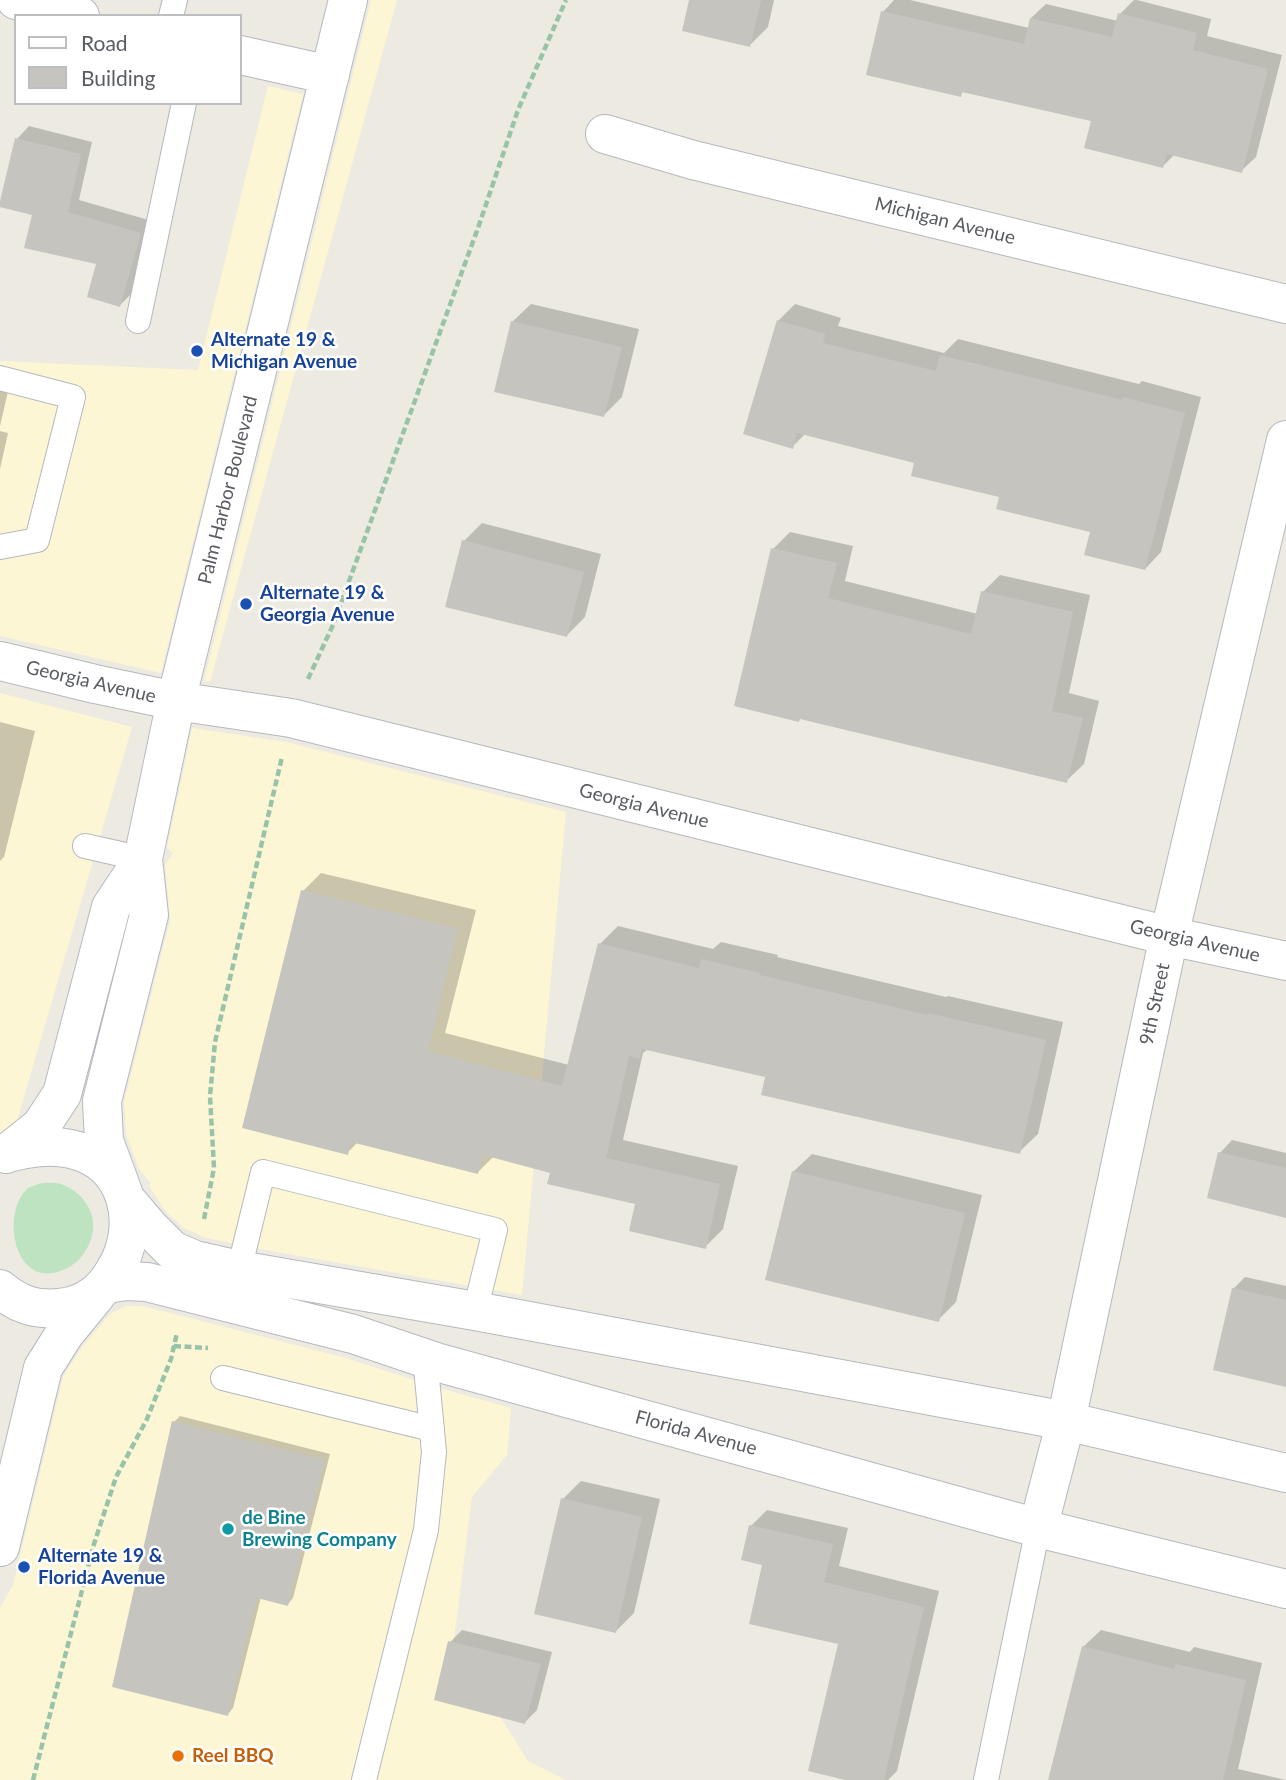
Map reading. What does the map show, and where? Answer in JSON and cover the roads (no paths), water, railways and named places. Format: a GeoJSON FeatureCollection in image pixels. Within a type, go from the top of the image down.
{"type":"FeatureCollection","features":[{"type":"Feature","properties":{"kind":"street"},"geometry":{"type":"LineString","coordinates":[[16,0],[71,14]]}},
{"type":"Feature","properties":{"kind":"street","name":"Palm Harbor Boulevard"},"geometry":{"type":"LineString","coordinates":[[124,1193],[104,1141],[102,1101],[149,915],[143,859],[176,701],[348,0]]}},
{"type":"Feature","properties":{"kind":"street"},"geometry":{"type":"LineString","coordinates":[[242,55],[330,75]]}},
{"type":"Feature","properties":{"kind":"street","name":"Michigan Avenue"},"geometry":{"type":"LineString","coordinates":[[605,134],[693,160],[1286,304]]}},
{"type":"Feature","properties":{"kind":"street","name":"9th Street"},"geometry":{"type":"LineString","coordinates":[[1038,1528],[1066,1421],[1169,936],[1286,440]]}},
{"type":"Feature","properties":{"kind":"street","name":"Georgia Avenue"},"geometry":{"type":"LineString","coordinates":[[0,661],[176,701],[291,718],[1169,936],[1286,961]]}},
{"type":"Feature","properties":{"kind":"street","name":"Palm Harbor Boulevard"},"geometry":{"type":"LineString","coordinates":[[4,1157],[41,1126],[62,1094],[111,907],[143,859]]}},
{"type":"Feature","properties":{"kind":"street","name":"Florida Avenue"},"geometry":{"type":"LineString","coordinates":[[4,1157],[27,1148],[42,1147],[72,1149],[99,1160],[150,1228],[172,1250],[191,1276],[353,1334],[425,1357],[1038,1528],[1286,1589]]}},
{"type":"Feature","properties":{"kind":"street"},"geometry":{"type":"LineString","coordinates":[[0,1547],[43,1368],[65,1333],[102,1289],[125,1252],[129,1218],[124,1193]]}},
{"type":"Feature","properties":{"kind":"street","name":"Florida Avenue"},"geometry":{"type":"LineString","coordinates":[[0,1289],[17,1301],[48,1309],[78,1304],[102,1289],[126,1281],[147,1282],[239,1270],[1066,1421],[1286,1472]]}},
{"type":"Feature","properties":{"kind":"lane"},"geometry":{"type":"LineString","coordinates":[[138,321],[184,105]]}},
{"type":"Feature","properties":{"kind":"lane"},"geometry":{"type":"LineString","coordinates":[[0,378],[74,397],[37,540],[0,547]]}},
{"type":"Feature","properties":{"kind":"lane"},"geometry":{"type":"LineString","coordinates":[[85,846],[143,859]]}},
{"type":"Feature","properties":{"kind":"lane"},"geometry":{"type":"LineString","coordinates":[[239,1270],[263,1172],[495,1230],[475,1311]]}},
{"type":"Feature","properties":{"kind":"lane"},"geometry":{"type":"LineString","coordinates":[[364,1780],[426,1530],[433,1452],[425,1357]]}},
{"type":"Feature","properties":{"kind":"lane"},"geometry":{"type":"LineString","coordinates":[[223,1378],[432,1429]]}},
{"type":"Feature","properties":{"kind":"lane"},"geometry":{"type":"LineString","coordinates":[[986,1780],[1038,1528]]}},
{"type":"Feature","properties":{"kind":"place","name":"Alternate 19 & Michigan Avenue"},"geometry":{"type":"Point","coordinates":[197,351]}},
{"type":"Feature","properties":{"kind":"place","name":"Alternate 19 & Georgia Avenue"},"geometry":{"type":"Point","coordinates":[246,604]}},
{"type":"Feature","properties":{"kind":"place","name":"de Bine Brewing Company"},"geometry":{"type":"Point","coordinates":[228,1529]}},
{"type":"Feature","properties":{"kind":"place","name":"Alternate 19 & Florida Avenue"},"geometry":{"type":"Point","coordinates":[24,1567]}},
{"type":"Feature","properties":{"kind":"place","name":"Reel BBQ"},"geometry":{"type":"Point","coordinates":[178,1756]}}]}
